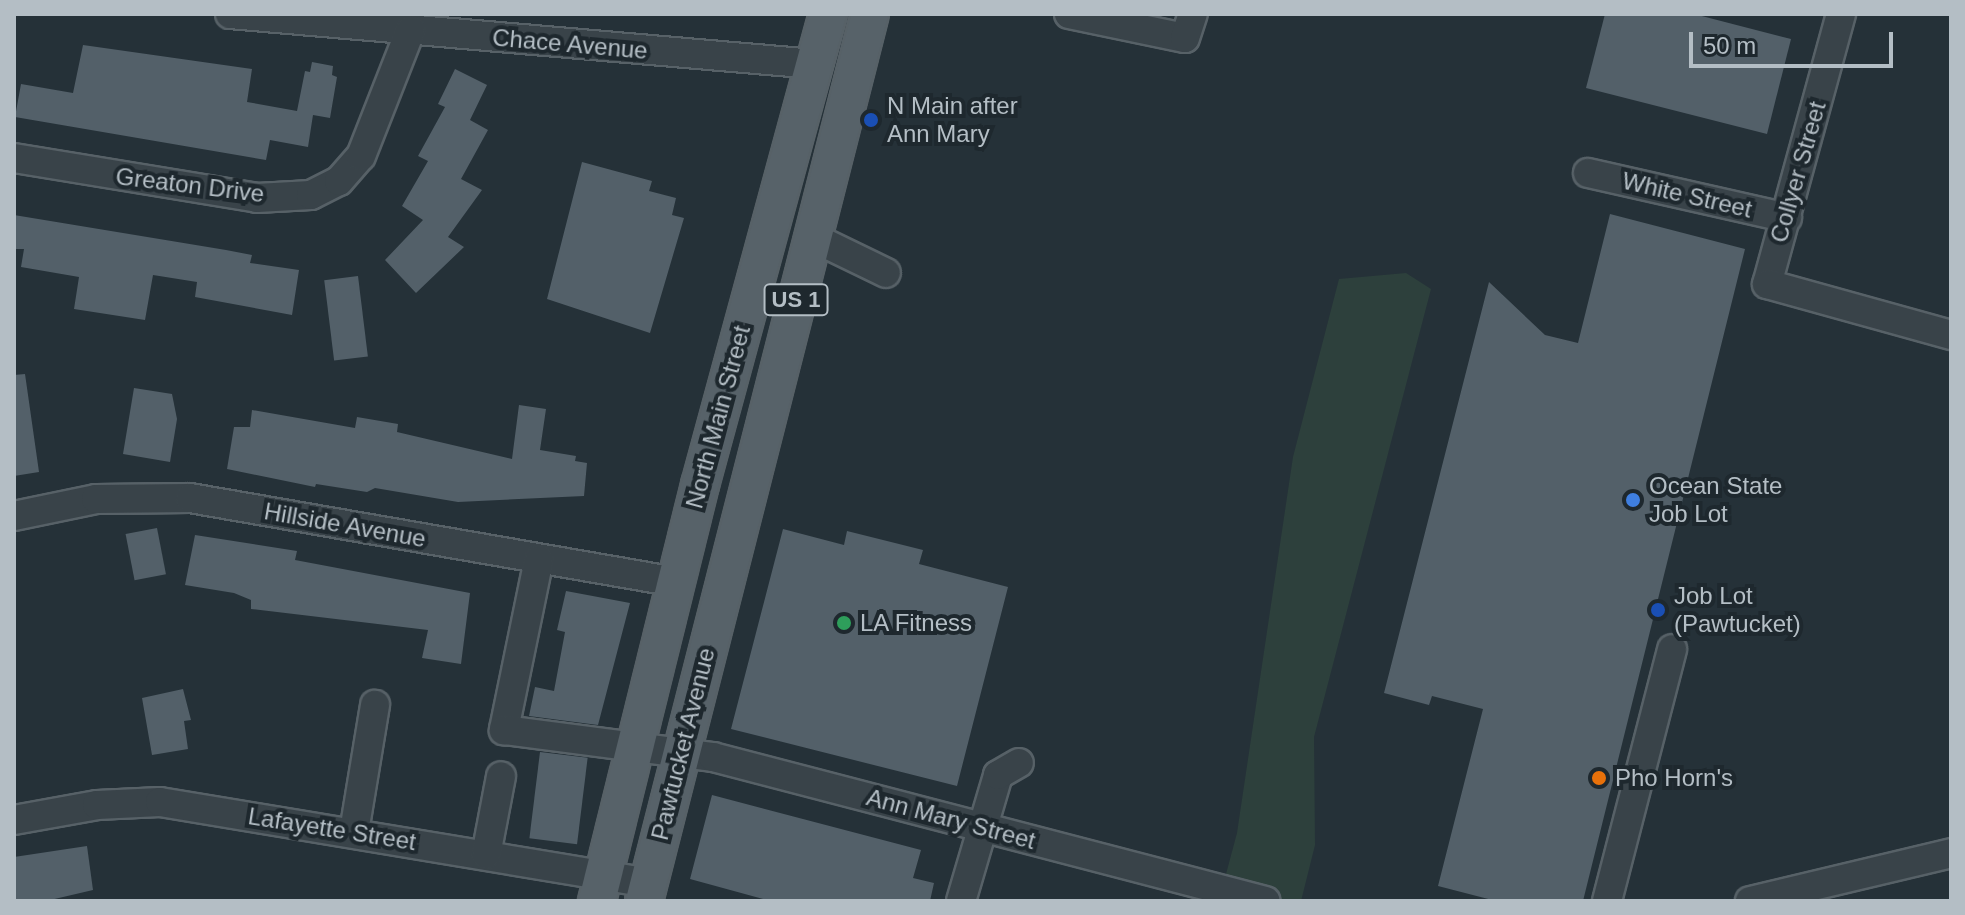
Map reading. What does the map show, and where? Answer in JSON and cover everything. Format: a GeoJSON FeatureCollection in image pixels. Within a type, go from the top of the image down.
{"type":"FeatureCollection","features":[{"type":"Feature","properties":{"kind":"main road","name":"North Main Street"},"geometry":{"type":"LineString","coordinates":[[675,586],[828,14]]}},
{"type":"Feature","properties":{"kind":"main road","name":"North Main Street"},"geometry":{"type":"LineString","coordinates":[[722,586],[870,14]]}},
{"type":"Feature","properties":{"kind":"main road"},"geometry":{"type":"LineString","coordinates":[[675,586],[722,586]]}},
{"type":"Feature","properties":{"kind":"main road","name":"Pawtucket Avenue"},"geometry":{"type":"LineString","coordinates":[[600,888],[675,586]]}},
{"type":"Feature","properties":{"kind":"main road","name":"Pawtucket Avenue"},"geometry":{"type":"LineString","coordinates":[[646,892],[722,586]]}},
{"type":"Feature","properties":{"kind":"street","name":"Chace Avenue"},"geometry":{"type":"LineString","coordinates":[[230,14],[814,64]]}},
{"type":"Feature","properties":{"kind":"street"},"geometry":{"type":"LineString","coordinates":[[1069,14],[1189,26]]}},
{"type":"Feature","properties":{"kind":"street","name":"Collyer Street"},"geometry":{"type":"LineString","coordinates":[[1841,14],[1767,284],[1951,335]]}},
{"type":"Feature","properties":{"kind":"street","name":"Greaton Drive"},"geometry":{"type":"LineString","coordinates":[[14,158],[257,198],[311,195],[339,181],[361,156],[411,29]]}},
{"type":"Feature","properties":{"kind":"street","name":"White Street"},"geometry":{"type":"LineString","coordinates":[[1588,173],[1787,218]]}},
{"type":"Feature","properties":{"kind":"street"},"geometry":{"type":"LineString","coordinates":[[812,237],[886,273]]}},
{"type":"Feature","properties":{"kind":"street","name":"Hillside Avenue"},"geometry":{"type":"LineString","coordinates":[[14,516],[96,499],[190,498],[675,586]]}},
{"type":"Feature","properties":{"kind":"street","name":"Ann Mary Street"},"geometry":{"type":"LineString","coordinates":[[539,559],[504,730],[680,750],[1266,901]]}},
{"type":"Feature","properties":{"kind":"street"},"geometry":{"type":"LineString","coordinates":[[1607,901],[1672,649]]}},
{"type":"Feature","properties":{"kind":"street"},"geometry":{"type":"LineString","coordinates":[[354,832],[375,705]]}},
{"type":"Feature","properties":{"kind":"street"},"geometry":{"type":"LineString","coordinates":[[961,901],[998,775],[1019,763]]}},
{"type":"Feature","properties":{"kind":"street"},"geometry":{"type":"LineString","coordinates":[[486,855],[501,776]]}},
{"type":"Feature","properties":{"kind":"street","name":"Lafayette Street"},"geometry":{"type":"LineString","coordinates":[[14,820],[97,805],[160,802],[486,855],[600,888],[646,892]]}},
{"type":"Feature","properties":{"kind":"street"},"geometry":{"type":"LineString","coordinates":[[1750,901],[1951,853]]}},
{"type":"Feature","properties":{"kind":"green space"},"geometry":{"type":"Polygon","coordinates":[[[1406,273],[1431,289],[1314,737],[1315,845],[1301,901],[1251,901],[1222,889],[1237,833],[1293,457],[1339,279],[1406,273]]]}},
{"type":"Feature","properties":{"kind":"building"},"geometry":{"type":"Polygon","coordinates":[[[1605,14],[1694,14],[1791,39],[1767,134],[1586,88],[1605,14]]]}},
{"type":"Feature","properties":{"kind":"building"},"geometry":{"type":"Polygon","coordinates":[[[83,45],[252,69],[247,102],[297,111],[305,71],[310,72],[312,62],[333,66],[332,75],[337,77],[330,118],[313,115],[308,147],[270,140],[266,160],[15,117],[21,84],[73,93],[83,45]]]}},
{"type":"Feature","properties":{"kind":"building"},"geometry":{"type":"Polygon","coordinates":[[[455,69],[487,85],[470,120],[488,130],[461,179],[482,190],[448,237],[464,247],[416,293],[385,260],[423,220],[402,206],[428,161],[418,156],[445,107],[438,104],[455,69]]]}},
{"type":"Feature","properties":{"kind":"building"},"geometry":{"type":"Polygon","coordinates":[[[582,162],[652,181],[649,191],[676,198],[672,215],[684,218],[650,333],[547,299],[582,162]]]}},
{"type":"Feature","properties":{"kind":"building"},"geometry":{"type":"Polygon","coordinates":[[[1610,214],[1745,249],[1583,901],[1496,901],[1438,886],[1483,709],[1432,696],[1429,705],[1384,693],[1489,282],[1545,335],[1578,343],[1610,214]]]}},
{"type":"Feature","properties":{"kind":"building"},"geometry":{"type":"Polygon","coordinates":[[[14,215],[252,255],[250,263],[299,270],[292,315],[195,297],[197,282],[153,275],[145,320],[74,309],[79,277],[21,267],[24,249],[14,249],[14,215]]]}},
{"type":"Feature","properties":{"kind":"building"},"geometry":{"type":"Polygon","coordinates":[[[358,276],[368,356],[334,361],[324,280],[358,276]]]}},
{"type":"Feature","properties":{"kind":"building"},"geometry":{"type":"Polygon","coordinates":[[[25,374],[39,472],[14,476],[14,375],[25,374]]]}},
{"type":"Feature","properties":{"kind":"building"},"geometry":{"type":"Polygon","coordinates":[[[134,388],[172,394],[177,419],[170,462],[123,454],[134,388]]]}},
{"type":"Feature","properties":{"kind":"building"},"geometry":{"type":"Polygon","coordinates":[[[519,405],[546,409],[540,450],[576,456],[575,461],[587,463],[584,496],[458,502],[375,488],[367,492],[316,484],[315,487],[227,469],[234,427],[250,427],[252,410],[355,428],[357,417],[398,424],[397,432],[512,459],[519,405]]]}},
{"type":"Feature","properties":{"kind":"building"},"geometry":{"type":"Polygon","coordinates":[[[157,528],[166,574],[135,580],[126,534],[157,528]]]}},
{"type":"Feature","properties":{"kind":"building"},"geometry":{"type":"Polygon","coordinates":[[[783,529],[844,545],[847,531],[923,550],[919,564],[1008,587],[957,786],[731,729],[783,529]]]}},
{"type":"Feature","properties":{"kind":"building"},"geometry":{"type":"Polygon","coordinates":[[[195,535],[297,551],[295,560],[470,593],[461,664],[422,658],[428,630],[251,609],[251,600],[234,593],[185,585],[195,535]]]}},
{"type":"Feature","properties":{"kind":"building"},"geometry":{"type":"Polygon","coordinates":[[[566,591],[630,603],[598,725],[529,716],[535,687],[554,691],[565,632],[557,630],[566,591]]]}},
{"type":"Feature","properties":{"kind":"building"},"geometry":{"type":"Polygon","coordinates":[[[183,689],[191,720],[184,721],[188,749],[152,755],[142,698],[183,689]]]}},
{"type":"Feature","properties":{"kind":"building"},"geometry":{"type":"Polygon","coordinates":[[[540,752],[588,758],[577,844],[529,838],[540,752]]]}},
{"type":"Feature","properties":{"kind":"building"},"geometry":{"type":"Polygon","coordinates":[[[712,795],[921,850],[913,878],[934,883],[930,901],[770,901],[690,879],[712,795]]]}},
{"type":"Feature","properties":{"kind":"building"},"geometry":{"type":"Polygon","coordinates":[[[87,846],[93,890],[46,901],[14,901],[14,857],[87,846]]]}},
{"type":"Feature","properties":{"kind":"place","name":"N Main after Ann Mary"},"geometry":{"type":"Point","coordinates":[871,120]}},
{"type":"Feature","properties":{"kind":"place","name":"Ocean State Job Lot"},"geometry":{"type":"Point","coordinates":[1633,500]}},
{"type":"Feature","properties":{"kind":"place","name":"Job Lot (Pawtucket)"},"geometry":{"type":"Point","coordinates":[1658,610]}},
{"type":"Feature","properties":{"kind":"place","name":"LA Fitness"},"geometry":{"type":"Point","coordinates":[844,623]}},
{"type":"Feature","properties":{"kind":"place","name":"Pho Horn's"},"geometry":{"type":"Point","coordinates":[1599,778]}}]}
